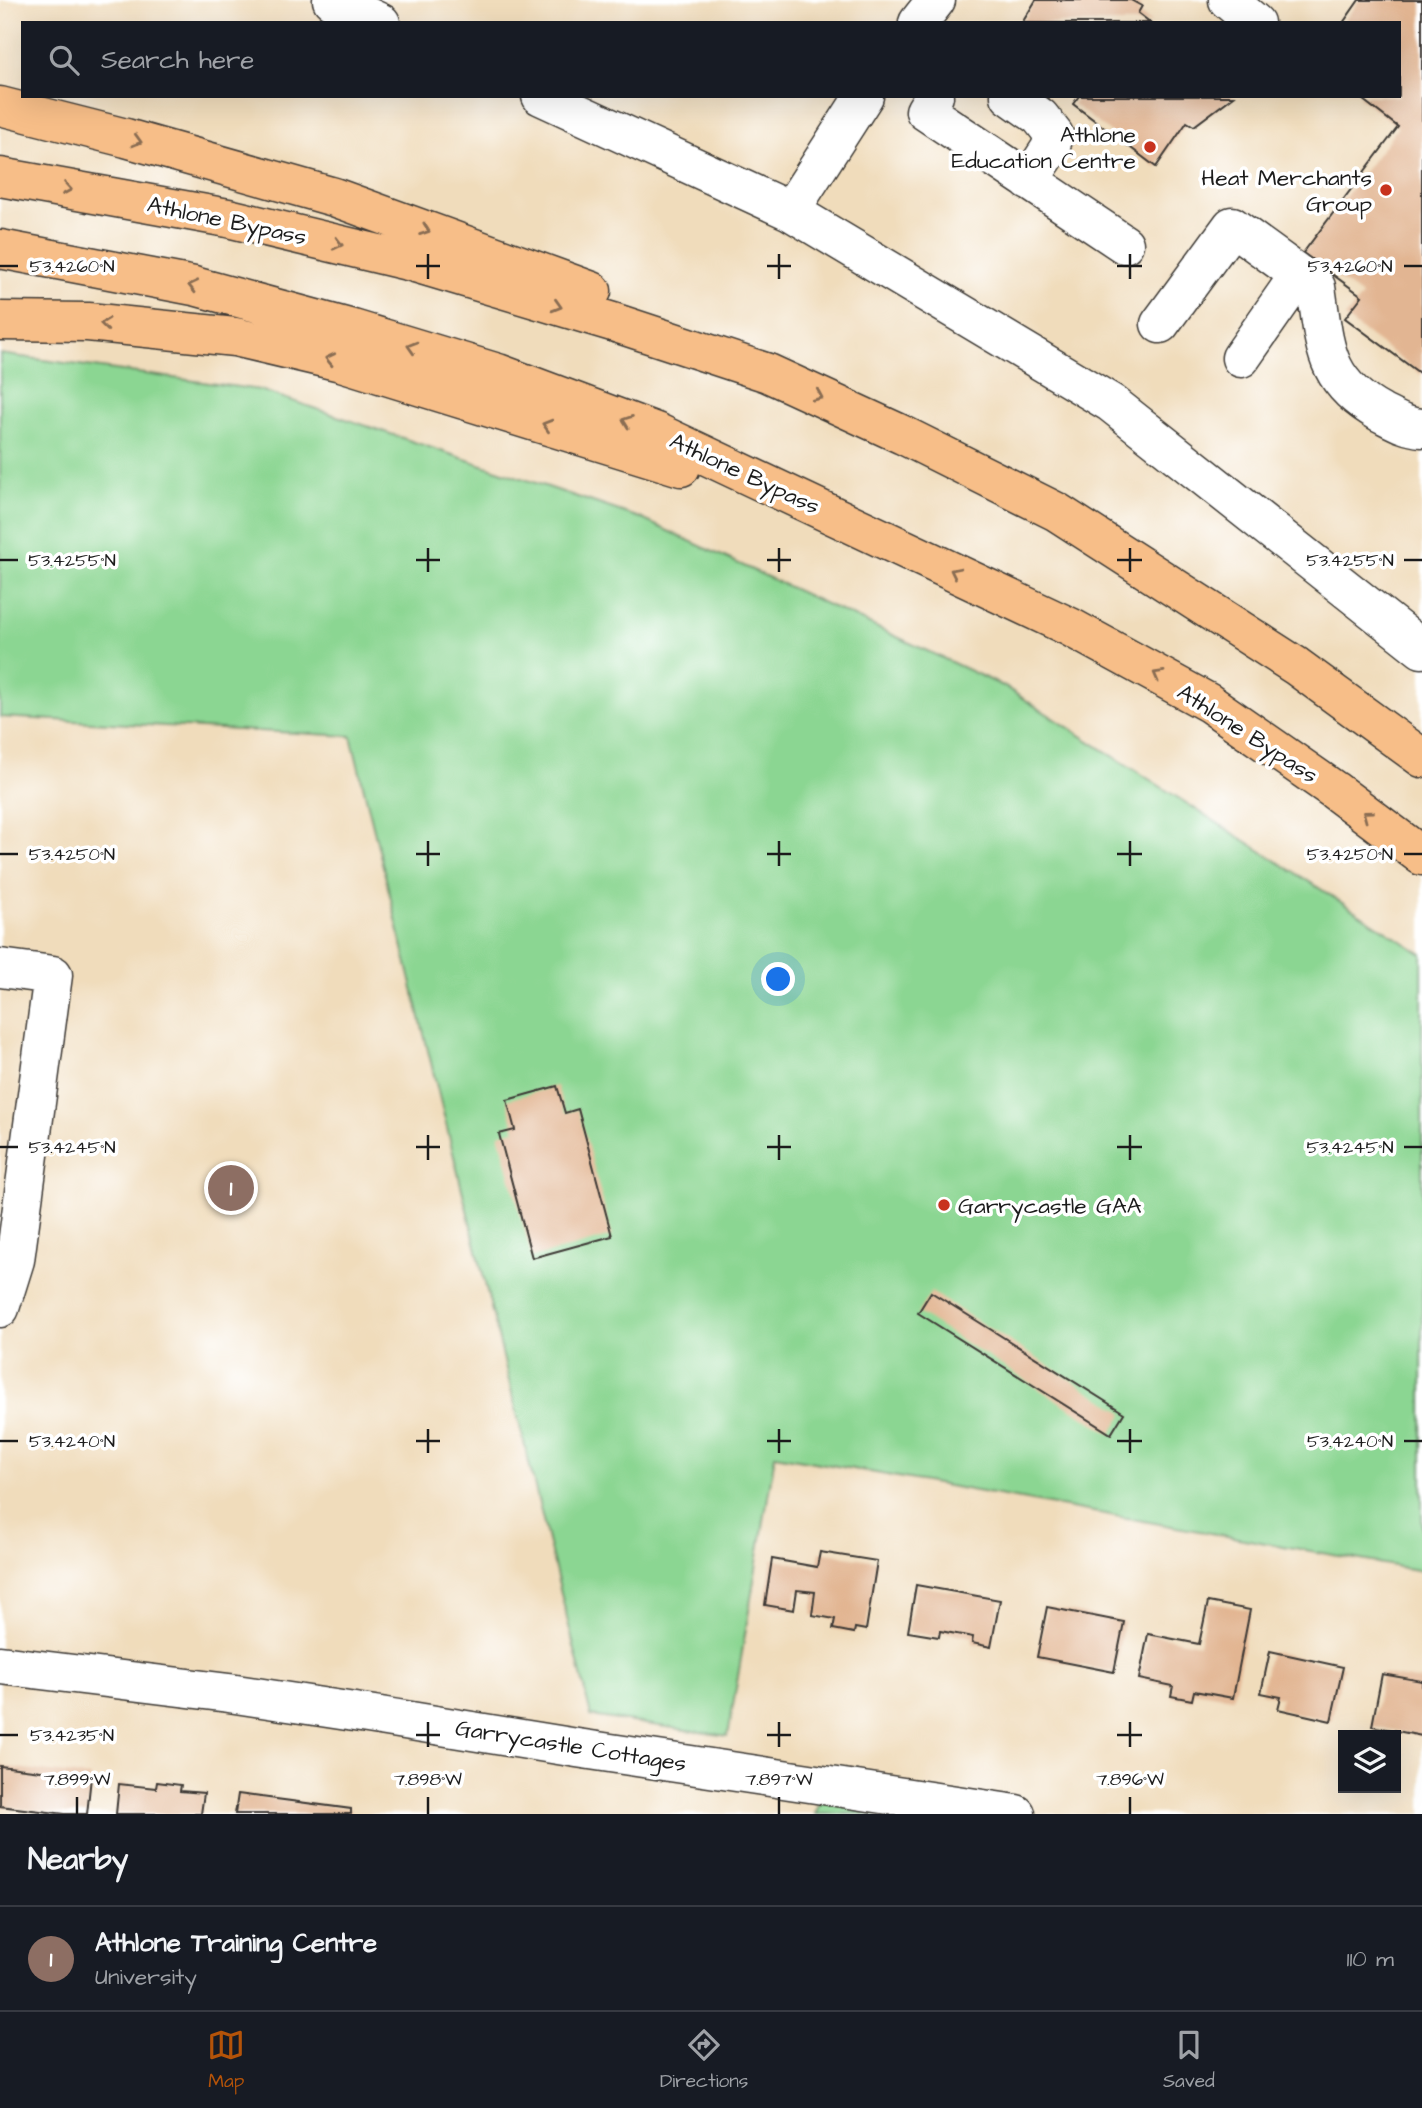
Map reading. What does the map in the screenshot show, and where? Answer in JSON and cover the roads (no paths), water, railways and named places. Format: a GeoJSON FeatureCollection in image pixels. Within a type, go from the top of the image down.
{"type":"FeatureCollection","features":[{"type":"Feature","properties":{"kind":"highway"},"geometry":{"type":"LineString","coordinates":[[0,106],[126,138],[334,197],[591,291],[768,373]]}},
{"type":"Feature","properties":{"kind":"highway","name":"Athlone Bypass"},"geometry":{"type":"LineString","coordinates":[[0,177],[228,218],[412,262],[616,323],[768,373],[904,435],[1058,512],[1296,666],[1422,758]]}},
{"type":"Feature","properties":{"kind":"highway","name":"Athlone Bypass"},"geometry":{"type":"LineString","coordinates":[[0,249],[194,286],[353,329],[498,373],[656,432],[1070,627],[1209,703],[1334,790],[1422,856]]}},
{"type":"Feature","properties":{"kind":"highway"},"geometry":{"type":"LineString","coordinates":[[0,321],[88,322],[235,337],[341,362],[674,465],[801,500]]}},
{"type":"Feature","properties":{"kind":"street"},"geometry":{"type":"LineString","coordinates":[[332,0],[377,21]]}},
{"type":"Feature","properties":{"kind":"street"},"geometry":{"type":"LineString","coordinates":[[920,21],[936,0]]}},
{"type":"Feature","properties":{"kind":"street"},"geometry":{"type":"LineString","coordinates":[[1228,0],[1253,21]]}},
{"type":"Feature","properties":{"kind":"street"},"geometry":{"type":"LineString","coordinates":[[545,98],[790,211],[1111,403],[1422,649]]}},
{"type":"Feature","properties":{"kind":"street"},"geometry":{"type":"LineString","coordinates":[[790,211],[863,98]]}},
{"type":"Feature","properties":{"kind":"street"},"geometry":{"type":"LineString","coordinates":[[933,98],[925,111],[1124,244]]}},
{"type":"Feature","properties":{"kind":"street"},"geometry":{"type":"LineString","coordinates":[[1013,98],[1040,117],[1054,135],[1050,149],[1029,181]]}},
{"type":"Feature","properties":{"kind":"street"},"geometry":{"type":"LineString","coordinates":[[1160,324],[1232,226],[1316,288],[1326,352],[1342,383],[1367,405],[1409,427],[1422,428]]}},
{"type":"Feature","properties":{"kind":"street"},"geometry":{"type":"LineString","coordinates":[[1241,358],[1299,275]]}},
{"type":"Feature","properties":{"kind":"street"},"geometry":{"type":"LineString","coordinates":[[0,968],[53,975],[15,1260],[0,1308]]}},
{"type":"Feature","properties":{"kind":"street","name":"Garrycastle Cottages"},"geometry":{"type":"LineString","coordinates":[[0,1665],[229,1693],[1016,1814]]}},
{"type":"Feature","properties":{"kind":"place","name":"Athlone Education Centre"},"geometry":{"type":"Point","coordinates":[1150,147]}},
{"type":"Feature","properties":{"kind":"place","name":"Heat Merchants Group"},"geometry":{"type":"Point","coordinates":[1386,190]}},
{"type":"Feature","properties":{"kind":"place","name":"Athlone Training Centre"},"geometry":{"type":"Point","coordinates":[231,1188]}},
{"type":"Feature","properties":{"kind":"place","name":"Garrycastle GAA"},"geometry":{"type":"Point","coordinates":[944,1205]}}]}
